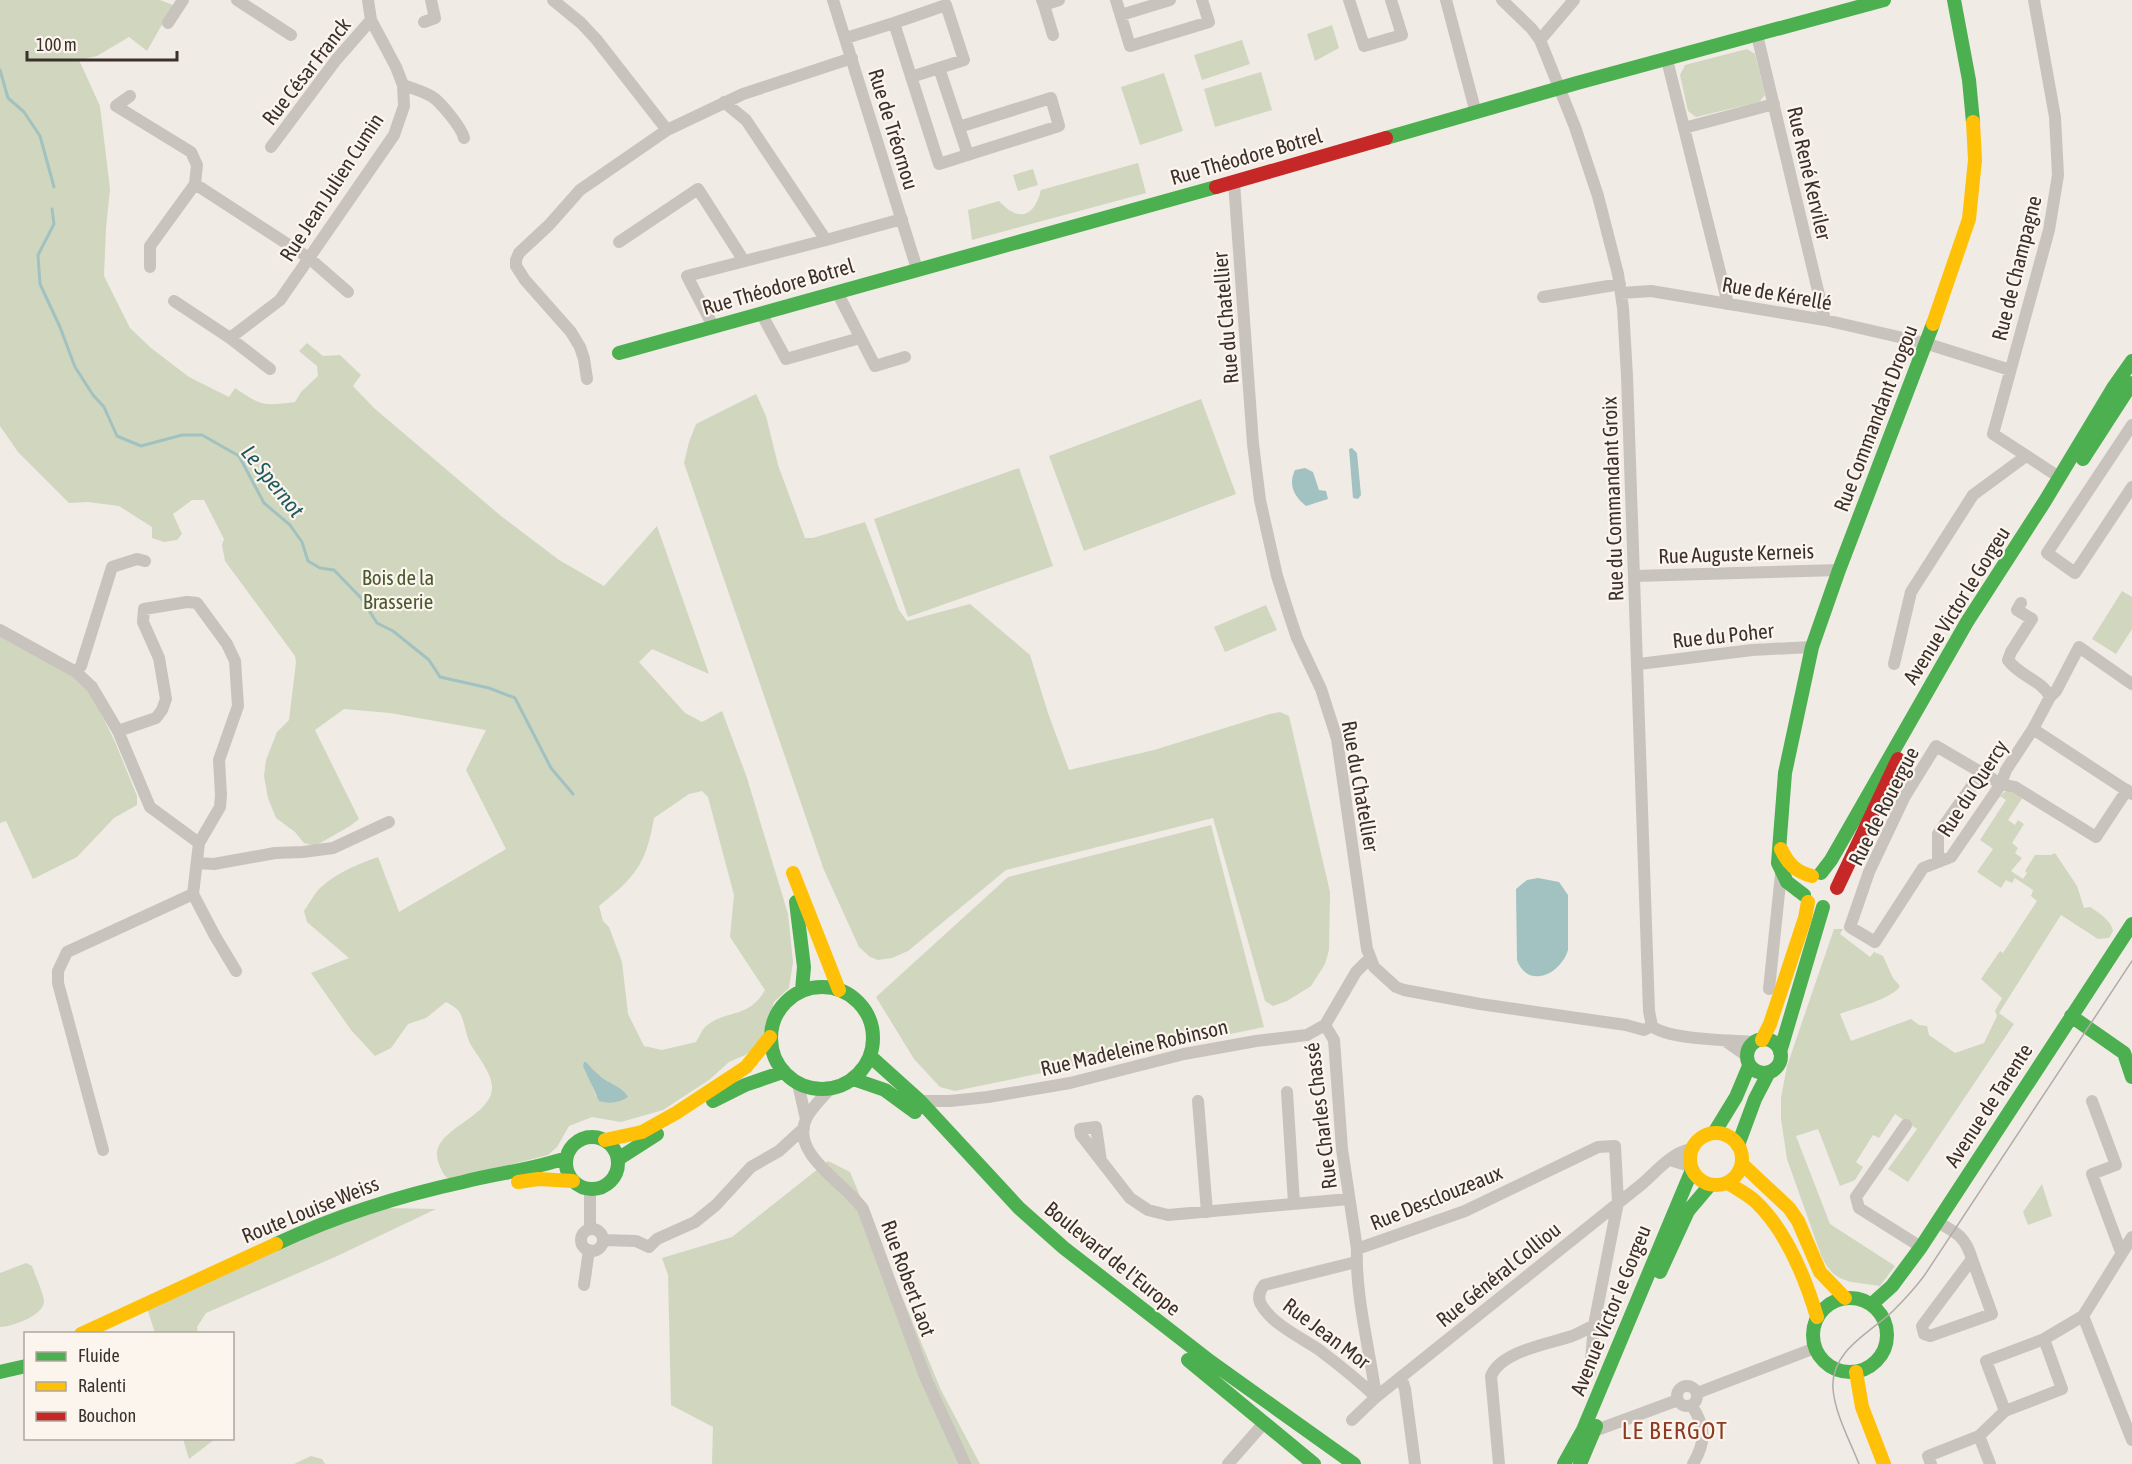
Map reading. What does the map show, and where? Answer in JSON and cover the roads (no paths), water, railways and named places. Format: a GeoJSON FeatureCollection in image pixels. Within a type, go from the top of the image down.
{"type":"FeatureCollection","features":[{"type":"Feature","properties":{"kind":"main road","name":"Rue Théodore Botrel"},"geometry":{"type":"LineString","coordinates":[[619,353],[1234,182],[1561,88],[1884,0]]}},
{"type":"Feature","properties":{"kind":"main road","name":"Rue Commandant Drogou"},"geometry":{"type":"LineString","coordinates":[[1780,874],[1778,863],[1781,849],[1785,772],[1812,647],[1970,216],[1975,163],[1969,77],[1954,0]]}},
{"type":"Feature","properties":{"kind":"main road","name":"Avenue Victor le Gorgeu"},"geometry":{"type":"LineString","coordinates":[[1816,874],[1831,860],[1967,622],[2132,361]]}},
{"type":"Feature","properties":{"kind":"main road","name":"Avenue Victor le Gorgeu"},"geometry":{"type":"LineString","coordinates":[[1837,888],[1898,759],[1967,636],[2132,383]]}},
{"type":"Feature","properties":{"kind":"main road"},"geometry":{"type":"LineString","coordinates":[[1780,874],[1791,887],[1815,906],[1823,907],[1832,902],[1837,888],[1832,878],[1797,872],[1790,866],[1781,849]]}},
{"type":"Feature","properties":{"kind":"main road"},"geometry":{"type":"LineString","coordinates":[[802,990],[804,967],[793,873],[839,990]]}},
{"type":"Feature","properties":{"kind":"main road"},"geometry":{"type":"LineString","coordinates":[[1714,1133],[1741,1088],[1748,1061],[1770,1024],[1805,918],[1804,884],[1816,874]]}},
{"type":"Feature","properties":{"kind":"main road"},"geometry":{"type":"LineString","coordinates":[[1738,1145],[1743,1137],[1750,1109],[1759,1088],[1769,1072],[1777,1066],[1816,923],[1823,907]]}},
{"type":"Feature","properties":{"kind":"main road","name":"Avenue de Tarente"},"geometry":{"type":"LineString","coordinates":[[1878,1304],[1921,1247],[2132,924]]}},
{"type":"Feature","properties":{"kind":"main road"},"geometry":{"type":"LineString","coordinates":[[827,987],[839,990],[854,998],[872,1024],[873,1040],[870,1056],[863,1069],[842,1086],[817,1090],[798,1084],[783,1072],[774,1056],[770,1037],[779,1009],[789,998],[802,990],[827,987]]}},
{"type":"Feature","properties":{"kind":"main road"},"geometry":{"type":"LineString","coordinates":[[2071,1016],[2124,1053],[2132,1077]]}},
{"type":"Feature","properties":{"kind":"main road"},"geometry":{"type":"LineString","coordinates":[[605,1140],[613,1148],[618,1160],[616,1172],[608,1183],[597,1188],[590,1189],[578,1185],[567,1170],[566,1158],[570,1148],[583,1138],[594,1137],[605,1140],[642,1132],[676,1113],[746,1067],[770,1037]]}},
{"type":"Feature","properties":{"kind":"main road"},"geometry":{"type":"LineString","coordinates":[[1758,1041],[1775,1044],[1780,1052]]}},
{"type":"Feature","properties":{"kind":"main road","name":"Boulevard de l'Europe"},"geometry":{"type":"LineString","coordinates":[[870,1056],[920,1101],[1019,1208],[1064,1248],[1211,1362],[1354,1464]]}},
{"type":"Feature","properties":{"kind":"main road"},"geometry":{"type":"LineString","coordinates":[[1748,1061],[1760,1073],[1769,1072]]}},
{"type":"Feature","properties":{"kind":"main road"},"geometry":{"type":"LineString","coordinates":[[618,1160],[628,1151],[712,1101],[745,1085],[783,1072]]}},
{"type":"Feature","properties":{"kind":"main road","name":"Boulevard de l'Europe"},"geometry":{"type":"LineString","coordinates":[[853,1079],[885,1090],[910,1107],[1017,1218],[1314,1464]]}},
{"type":"Feature","properties":{"kind":"main road"},"geometry":{"type":"LineString","coordinates":[[1714,1133],[1728,1135],[1738,1145],[1743,1157],[1737,1175],[1728,1183],[1710,1185],[1699,1180],[1691,1161],[1701,1138],[1714,1133]]}},
{"type":"Feature","properties":{"kind":"main road","name":"Route Louise Weiss"},"geometry":{"type":"LineString","coordinates":[[85,1332],[321,1223],[404,1196],[536,1167],[566,1158]]}},
{"type":"Feature","properties":{"kind":"main road","name":"Avenue Victor le Gorgeu"},"geometry":{"type":"LineString","coordinates":[[1564,1464],[1583,1430],[1691,1161]]}},
{"type":"Feature","properties":{"kind":"main road"},"geometry":{"type":"LineString","coordinates":[[1742,1164],[1789,1208],[1798,1221],[1820,1272],[1845,1298]]}},
{"type":"Feature","properties":{"kind":"main road","name":"Route Louise Weiss"},"geometry":{"type":"LineString","coordinates":[[109,1332],[296,1246],[376,1215],[470,1190],[538,1179],[573,1181]]}},
{"type":"Feature","properties":{"kind":"main road"},"geometry":{"type":"LineString","coordinates":[[1728,1183],[1757,1203],[1781,1233],[1810,1296],[1817,1317],[1813,1337],[1815,1348],[1829,1365],[1840,1371],[1856,1372],[1867,1369],[1883,1353],[1888,1330],[1878,1304],[1845,1298],[1829,1304],[1817,1317]]}},
{"type":"Feature","properties":{"kind":"main road","name":"Avenue Victor le Gorgeu"},"geometry":{"type":"LineString","coordinates":[[1580,1464],[1665,1260],[1688,1211],[1710,1185]]}},
{"type":"Feature","properties":{"kind":"main road"},"geometry":{"type":"LineString","coordinates":[[0,1361],[24,1355]]}},
{"type":"Feature","properties":{"kind":"main road"},"geometry":{"type":"LineString","coordinates":[[0,1372],[24,1366]]}},
{"type":"Feature","properties":{"kind":"main road"},"geometry":{"type":"LineString","coordinates":[[1856,1372],[1855,1383],[1863,1411],[1884,1464]]}},
{"type":"Feature","properties":{"kind":"street"},"geometry":{"type":"LineString","coordinates":[[168,23],[183,0]]}},
{"type":"Feature","properties":{"kind":"street"},"geometry":{"type":"LineString","coordinates":[[237,0],[291,35]]}},
{"type":"Feature","properties":{"kind":"street","name":"Rue Jean Julien Cumin"},"geometry":{"type":"LineString","coordinates":[[230,338],[280,300],[394,135],[404,106],[403,85],[372,20],[368,0]]}},
{"type":"Feature","properties":{"kind":"street"},"geometry":{"type":"LineString","coordinates":[[424,22],[435,18],[431,0]]}},
{"type":"Feature","properties":{"kind":"street"},"geometry":{"type":"LineString","coordinates":[[553,0],[596,39],[668,130]]}},
{"type":"Feature","properties":{"kind":"street","name":"Rue de Tréornou"},"geometry":{"type":"LineString","coordinates":[[833,0],[917,269]]}},
{"type":"Feature","properties":{"kind":"street"},"geometry":{"type":"LineString","coordinates":[[1053,35],[1043,2],[1059,0]]}},
{"type":"Feature","properties":{"kind":"street"},"geometry":{"type":"LineString","coordinates":[[1116,0],[1130,46],[1209,22],[1202,0]]}},
{"type":"Feature","properties":{"kind":"street"},"geometry":{"type":"LineString","coordinates":[[1121,15],[1170,0]]}},
{"type":"Feature","properties":{"kind":"street"},"geometry":{"type":"LineString","coordinates":[[1349,0],[1364,46],[1402,35],[1391,0]]}},
{"type":"Feature","properties":{"kind":"street"},"geometry":{"type":"LineString","coordinates":[[1446,0],[1476,112]]}},
{"type":"Feature","properties":{"kind":"street","name":"Rue du Commandant Groix"},"geometry":{"type":"LineString","coordinates":[[1502,0],[1540,40],[1561,88],[1598,196],[1620,288],[1625,332],[1639,664],[1649,999],[1652,1026]]}},
{"type":"Feature","properties":{"kind":"street"},"geometry":{"type":"LineString","coordinates":[[1540,40],[1575,0]]}},
{"type":"Feature","properties":{"kind":"street"},"geometry":{"type":"LineString","coordinates":[[1830,0],[1835,14]]}},
{"type":"Feature","properties":{"kind":"street","name":"Rue de Champagne"},"geometry":{"type":"LineString","coordinates":[[2034,0],[2055,117],[2058,175],[2049,230],[1994,434],[2059,477]]}},
{"type":"Feature","properties":{"kind":"street"},"geometry":{"type":"LineString","coordinates":[[846,38],[946,5],[964,60],[911,77]]}},
{"type":"Feature","properties":{"kind":"street","name":"Rue César Franck"},"geometry":{"type":"LineString","coordinates":[[271,147],[336,60],[372,20]]}},
{"type":"Feature","properties":{"kind":"street"},"geometry":{"type":"LineString","coordinates":[[894,23],[939,164],[1059,126],[1051,98],[959,127]]}},
{"type":"Feature","properties":{"kind":"street","name":"Rue René Kerviler"},"geometry":{"type":"LineString","coordinates":[[1757,35],[1825,320]]}},
{"type":"Feature","properties":{"kind":"street"},"geometry":{"type":"LineString","coordinates":[[587,379],[580,346],[571,332],[525,280],[516,266],[519,253],[549,225],[580,190],[668,130],[743,94],[852,58]]}},
{"type":"Feature","properties":{"kind":"street"},"geometry":{"type":"LineString","coordinates":[[1667,60],[1728,304]]}},
{"type":"Feature","properties":{"kind":"street"},"geometry":{"type":"LineString","coordinates":[[939,68],[968,155]]}},
{"type":"Feature","properties":{"kind":"street"},"geometry":{"type":"LineString","coordinates":[[403,85],[431,96],[438,102],[460,126],[464,138]]}},
{"type":"Feature","properties":{"kind":"street"},"geometry":{"type":"LineString","coordinates":[[130,96],[116,106],[191,152],[197,165],[195,184],[150,246],[150,267]]}},
{"type":"Feature","properties":{"kind":"street"},"geometry":{"type":"LineString","coordinates":[[724,102],[746,120],[826,240]]}},
{"type":"Feature","properties":{"kind":"street"},"geometry":{"type":"LineString","coordinates":[[1684,128],[1774,104]]}},
{"type":"Feature","properties":{"kind":"street","name":"Rue du Chatellier"},"geometry":{"type":"LineString","coordinates":[[1234,182],[1253,444],[1260,500],[1277,576],[1289,614],[1297,638],[1321,689],[1337,739],[1344,801],[1370,958]]}},
{"type":"Feature","properties":{"kind":"street"},"geometry":{"type":"LineString","coordinates":[[195,184],[309,258],[348,292]]}},
{"type":"Feature","properties":{"kind":"street"},"geometry":{"type":"LineString","coordinates":[[618,242],[698,189],[744,261]]}},
{"type":"Feature","properties":{"kind":"street"},"geometry":{"type":"LineString","coordinates":[[714,326],[687,276],[902,219]]}},
{"type":"Feature","properties":{"kind":"street","name":"Rue de Kérellé"},"geometry":{"type":"LineString","coordinates":[[1543,297],[1620,288],[1651,291],[1825,320],[1925,343],[2010,370]]}},
{"type":"Feature","properties":{"kind":"street"},"geometry":{"type":"LineString","coordinates":[[837,292],[875,366],[905,357]]}},
{"type":"Feature","properties":{"kind":"street"},"geometry":{"type":"LineString","coordinates":[[174,301],[230,338],[270,369]]}},
{"type":"Feature","properties":{"kind":"street"},"geometry":{"type":"LineString","coordinates":[[761,313],[786,359],[860,338]]}},
{"type":"Feature","properties":{"kind":"street"},"geometry":{"type":"LineString","coordinates":[[2115,408],[2131,426],[2047,553],[2074,573],[2132,487]]}},
{"type":"Feature","properties":{"kind":"street"},"geometry":{"type":"LineString","coordinates":[[1894,664],[1911,592],[1973,495],[2026,456]]}},
{"type":"Feature","properties":{"kind":"street"},"geometry":{"type":"LineString","coordinates":[[76,672],[81,666],[112,567],[137,559],[145,561]]}},
{"type":"Feature","properties":{"kind":"street","name":"Rue Auguste Kerneis"},"geometry":{"type":"LineString","coordinates":[[1635,576],[1839,570]]}},
{"type":"Feature","properties":{"kind":"street"},"geometry":{"type":"LineString","coordinates":[[118,731],[156,718],[166,699],[159,658],[144,622],[144,609],[187,602],[197,603],[227,644],[235,661],[238,706],[219,760],[220,807],[199,843],[193,894],[236,971]]}},
{"type":"Feature","properties":{"kind":"street"},"geometry":{"type":"LineString","coordinates":[[2021,603],[2017,610],[2031,619],[2008,660],[2013,668],[2046,689],[2050,697]]}},
{"type":"Feature","properties":{"kind":"street"},"geometry":{"type":"LineString","coordinates":[[0,630],[76,672],[92,687],[118,731],[150,807],[199,843]]}},
{"type":"Feature","properties":{"kind":"street","name":"Rue du Poher"},"geometry":{"type":"LineString","coordinates":[[1639,664],[1752,650],[1812,647]]}},
{"type":"Feature","properties":{"kind":"street","name":"Rue du Quercy"},"geometry":{"type":"LineString","coordinates":[[1875,942],[1923,868],[1951,857],[2001,784],[2006,770],[2033,729],[2050,697],[2056,691],[2079,647],[2132,684]]}},
{"type":"Feature","properties":{"kind":"street"},"geometry":{"type":"LineString","coordinates":[[2033,729],[2130,792]]}},
{"type":"Feature","properties":{"kind":"street","name":"Rue de Rouergue"},"geometry":{"type":"LineString","coordinates":[[1875,942],[1850,927],[1869,872],[1905,796],[1936,746],[2001,784],[2015,787],[2096,837],[2130,792]]}},
{"type":"Feature","properties":{"kind":"street","name":"Rue du Quercy"},"geometry":{"type":"LineString","coordinates":[[1938,862],[1938,834],[1981,773]]}},
{"type":"Feature","properties":{"kind":"street"},"geometry":{"type":"LineString","coordinates":[[197,863],[214,864],[274,853],[333,848],[389,822]]}},
{"type":"Feature","properties":{"kind":"street"},"geometry":{"type":"LineString","coordinates":[[1769,988],[1780,874]]}},
{"type":"Feature","properties":{"kind":"street"},"geometry":{"type":"LineString","coordinates":[[103,1150],[58,983],[58,971],[67,952],[193,894]]}},
{"type":"Feature","properties":{"kind":"street"},"geometry":{"type":"LineString","coordinates":[[1370,958],[1374,967],[1384,977],[1404,990],[1480,1004],[1626,1025],[1644,1030],[1652,1026],[1665,1032],[1726,1041],[1758,1041]]}},
{"type":"Feature","properties":{"kind":"street","name":"Rue Charles Chassé"},"geometry":{"type":"LineString","coordinates":[[1357,1255],[1342,1149],[1335,1045],[1333,1036],[1325,1025],[1356,972],[1370,958]]}},
{"type":"Feature","properties":{"kind":"street","name":"Rue Madeleine Robinson"},"geometry":{"type":"LineString","coordinates":[[920,1101],[950,1101],[1061,1085],[1184,1054],[1247,1042],[1307,1035],[1325,1025]]}},
{"type":"Feature","properties":{"kind":"street"},"geometry":{"type":"LineString","coordinates":[[1726,1041],[1742,1052],[1748,1061]]}},
{"type":"Feature","properties":{"kind":"street","name":"Rue Robert Laot"},"geometry":{"type":"LineString","coordinates":[[798,1084],[805,1124],[803,1140],[817,1163],[854,1196],[863,1209],[926,1379],[965,1464]]}},
{"type":"Feature","properties":{"kind":"street"},"geometry":{"type":"LineString","coordinates":[[603,1240],[636,1241],[649,1247],[657,1239],[695,1222],[716,1205],[751,1167],[779,1151],[805,1124],[830,1089]]}},
{"type":"Feature","properties":{"kind":"street"},"geometry":{"type":"LineString","coordinates":[[1287,1092],[1294,1203]]}},
{"type":"Feature","properties":{"kind":"street"},"geometry":{"type":"LineString","coordinates":[[938,1121],[950,1101]]}},
{"type":"Feature","properties":{"kind":"street"},"geometry":{"type":"LineString","coordinates":[[1198,1101],[1207,1212]]}},
{"type":"Feature","properties":{"kind":"street"},"geometry":{"type":"LineString","coordinates":[[2092,1101],[2116,1165],[2092,1174],[2121,1252]]}},
{"type":"Feature","properties":{"kind":"street"},"geometry":{"type":"LineString","coordinates":[[1906,1125],[1856,1197],[1859,1208],[1921,1247]]}},
{"type":"Feature","properties":{"kind":"street","name":"Rue Desclouzeaux"},"geometry":{"type":"LineString","coordinates":[[1357,1255],[1466,1211],[1598,1147],[1616,1146],[1618,1202]]}},
{"type":"Feature","properties":{"kind":"street","name":"Rue Général Colliou"},"geometry":{"type":"LineString","coordinates":[[1352,1420],[1376,1397],[1682,1150],[1691,1161]]}},
{"type":"Feature","properties":{"kind":"street"},"geometry":{"type":"LineString","coordinates":[[1101,1161],[1130,1198],[1148,1210],[1168,1215],[1349,1199]]}},
{"type":"Feature","properties":{"kind":"street"},"geometry":{"type":"LineString","coordinates":[[590,1189],[590,1229]]}},
{"type":"Feature","properties":{"kind":"street"},"geometry":{"type":"LineString","coordinates":[[1590,1372],[1594,1325],[1618,1202]]}},
{"type":"Feature","properties":{"kind":"street"},"geometry":{"type":"LineString","coordinates":[[1937,1222],[1960,1235],[1968,1245],[1992,1314],[1930,1336],[1924,1334],[1922,1326],[1972,1259]]}},
{"type":"Feature","properties":{"kind":"street"},"geometry":{"type":"LineString","coordinates":[[590,1229],[600,1233],[603,1240],[600,1247],[590,1250],[584,1247],[581,1240],[583,1233],[590,1229]]}},
{"type":"Feature","properties":{"kind":"street"},"geometry":{"type":"LineString","coordinates":[[2005,1411],[1986,1361],[2044,1339],[2083,1316],[2121,1252],[2132,1238]]}},
{"type":"Feature","properties":{"kind":"street"},"geometry":{"type":"LineString","coordinates":[[584,1285],[590,1250]]}},
{"type":"Feature","properties":{"kind":"street"},"geometry":{"type":"LineString","coordinates":[[1357,1255],[1376,1397]]}},
{"type":"Feature","properties":{"kind":"street","name":"Rue Jean Mor"},"geometry":{"type":"LineString","coordinates":[[1357,1255],[1264,1285],[1259,1300],[1263,1309],[1320,1351],[1376,1397]]}},
{"type":"Feature","properties":{"kind":"street"},"geometry":{"type":"LineString","coordinates":[[2083,1316],[2132,1440]]}},
{"type":"Feature","properties":{"kind":"street"},"geometry":{"type":"LineString","coordinates":[[1499,1464],[1491,1376],[1493,1370],[1516,1353],[1575,1335],[1594,1325]]}},
{"type":"Feature","properties":{"kind":"street"},"geometry":{"type":"LineString","coordinates":[[1931,1464],[1928,1456],[1979,1436],[2005,1411],[2062,1389],[2044,1339]]}},
{"type":"Feature","properties":{"kind":"street"},"geometry":{"type":"LineString","coordinates":[[1697,1393],[1815,1348]]}},
{"type":"Feature","properties":{"kind":"street"},"geometry":{"type":"LineString","coordinates":[[1401,1377],[1405,1389],[1414,1464]]}},
{"type":"Feature","properties":{"kind":"street"},"geometry":{"type":"LineString","coordinates":[[1685,1386],[1694,1388],[1697,1393],[1696,1402],[1692,1406],[1684,1406],[1678,1400],[1678,1391],[1685,1386]]}},
{"type":"Feature","properties":{"kind":"street"},"geometry":{"type":"LineString","coordinates":[[1594,1431],[1678,1400]]}},
{"type":"Feature","properties":{"kind":"street"},"geometry":{"type":"LineString","coordinates":[[1692,1406],[1704,1430],[1693,1464]]}},
{"type":"Feature","properties":{"kind":"street"},"geometry":{"type":"LineString","coordinates":[[1228,1464],[1264,1423]]}},
{"type":"Feature","properties":{"kind":"street"},"geometry":{"type":"LineString","coordinates":[[1979,1436],[1990,1464]]}},
{"type":"Feature","properties":{"kind":"water"},"geometry":{"type":"Polygon","coordinates":[[[1352,448],[1357,453],[1361,495],[1358,499],[1353,498],[1349,449],[1352,448]]]}},
{"type":"Feature","properties":{"kind":"water"},"geometry":{"type":"Polygon","coordinates":[[[1305,468],[1313,472],[1319,490],[1326,491],[1328,499],[1306,506],[1298,498],[1293,490],[1293,475],[1295,470],[1305,468]]]}},
{"type":"Feature","properties":{"kind":"water"},"geometry":{"type":"Polygon","coordinates":[[[1538,878],[1559,882],[1568,895],[1568,950],[1559,966],[1552,972],[1536,976],[1522,969],[1517,960],[1516,889],[1527,880],[1538,878]]]}},
{"type":"Feature","properties":{"kind":"water"},"geometry":{"type":"Polygon","coordinates":[[[584,1062],[628,1097],[614,1102],[599,1101],[583,1066],[584,1062]]]}},
{"type":"Feature","properties":{"kind":"waterway","name":"Le Spernot"},"geometry":{"type":"LineString","coordinates":[[0,70],[8,98],[24,112],[40,136],[54,187]]}},
{"type":"Feature","properties":{"kind":"waterway","name":"Le Spernot"},"geometry":{"type":"LineString","coordinates":[[52,209],[54,224],[38,255],[40,284],[75,367],[93,395],[104,407],[117,436],[141,446],[182,435],[202,435],[239,456],[264,503],[290,525],[302,542],[308,561],[320,568],[334,570],[361,598],[377,623],[393,631],[429,660],[440,677],[489,688],[515,698],[551,768],[573,794]]}},
{"type":"Feature","properties":{"kind":"tram line"},"geometry":{"type":"LineString","coordinates":[[1859,1464],[1834,1398],[1834,1376],[1838,1364],[1853,1344],[1893,1311],[1924,1276],[2132,961]]}},
{"type":"Feature","properties":{"kind":"district","name":"LE BERGOT"},"geometry":{"type":"Point","coordinates":[1675,1430]}},
{"type":"Feature","properties":{"kind":"park label","name":"Bois de la Brasserie"},"geometry":{"type":"Point","coordinates":[398,589]}}]}
